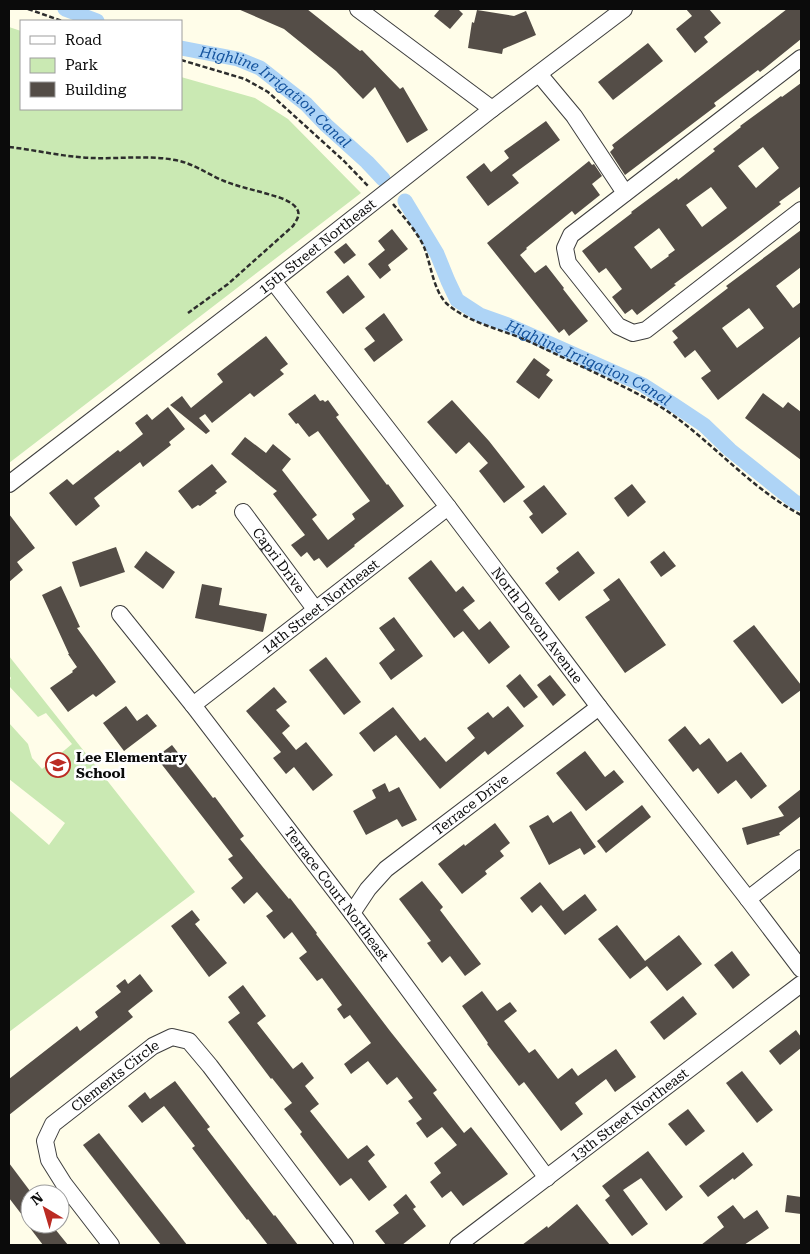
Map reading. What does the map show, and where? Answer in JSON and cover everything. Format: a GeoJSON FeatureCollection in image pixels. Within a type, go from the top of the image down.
{"type":"FeatureCollection","features":[{"type":"Feature","properties":{"kind":"street"},"geometry":{"type":"LineString","coordinates":[[358,9],[492,109]]}},
{"type":"Feature","properties":{"kind":"street","name":"15th Street Northeast"},"geometry":{"type":"LineString","coordinates":[[9,484],[380,198],[492,109],[624,9]]}},
{"type":"Feature","properties":{"kind":"street"},"geometry":{"type":"LineString","coordinates":[[801,58],[571,235],[565,248],[568,263],[618,326],[633,333],[646,330],[801,210]]}},
{"type":"Feature","properties":{"kind":"street"},"geometry":{"type":"LineString","coordinates":[[539,74],[574,116],[625,193]]}},
{"type":"Feature","properties":{"kind":"street","name":"North Devon Avenue"},"geometry":{"type":"LineString","coordinates":[[273,281],[801,970]]}},
{"type":"Feature","properties":{"kind":"street","name":"14th Street Northeast"},"geometry":{"type":"LineString","coordinates":[[193,705],[448,507]]}},
{"type":"Feature","properties":{"kind":"street","name":"Capri Drive"},"geometry":{"type":"LineString","coordinates":[[243,512],[315,610]]}},
{"type":"Feature","properties":{"kind":"street","name":"Terrace Court Northeast"},"geometry":{"type":"LineString","coordinates":[[120,614],[193,705],[352,913],[547,1178]]}},
{"type":"Feature","properties":{"kind":"street","name":"Terrace Drive"},"geometry":{"type":"LineString","coordinates":[[352,913],[368,889],[386,869],[599,707]]}},
{"type":"Feature","properties":{"kind":"street"},"geometry":{"type":"LineString","coordinates":[[748,899],[801,858]]}},
{"type":"Feature","properties":{"kind":"street","name":"13th Street Northeast"},"geometry":{"type":"LineString","coordinates":[[458,1245],[801,984]]}},
{"type":"Feature","properties":{"kind":"street","name":"Clements Circle"},"geometry":{"type":"LineString","coordinates":[[111,1245],[64,1184],[49,1160],[45,1141],[53,1124],[153,1046],[172,1037],[189,1041],[205,1060],[346,1245]]}},
{"type":"Feature","properties":{"kind":"path"},"geometry":{"type":"LineString","coordinates":[[28,9],[59,20]]}},
{"type":"Feature","properties":{"kind":"path"},"geometry":{"type":"LineString","coordinates":[[182,60],[245,79],[268,92],[344,161],[380,198],[394,204],[423,245],[439,293],[445,302],[459,313],[511,334],[642,396],[696,434],[783,506],[801,515]]}},
{"type":"Feature","properties":{"kind":"path"},"geometry":{"type":"LineString","coordinates":[[9,147],[90,158],[175,160],[188,163],[223,180],[292,203],[297,208],[298,213],[298,218],[293,226],[228,284],[188,313]]}},
{"type":"Feature","properties":{"kind":"green space"},"geometry":{"type":"Polygon","coordinates":[[[9,27],[20,31],[20,110],[182,110],[182,77],[255,98],[288,119],[361,193],[9,463],[9,27]]]}},
{"type":"Feature","properties":{"kind":"green space","name":"Lee Elementary School"},"geometry":{"type":"Polygon","coordinates":[[[9,656],[195,892],[9,1032],[9,810],[49,845],[65,823],[9,779],[9,723],[28,744],[32,758],[42,769],[72,744],[46,713],[38,717],[9,686],[11,678],[9,675],[9,656]]]}},
{"type":"Feature","properties":{"kind":"building"},"geometry":{"type":"Polygon","coordinates":[[[238,9],[307,9],[360,51],[362,50],[400,89],[403,87],[428,130],[407,143],[375,87],[363,99],[336,71],[284,29],[238,9]]]}},
{"type":"Feature","properties":{"kind":"building"},"geometry":{"type":"Polygon","coordinates":[[[440,9],[458,9],[463,14],[450,29],[434,16],[440,9]]]}},
{"type":"Feature","properties":{"kind":"building"},"geometry":{"type":"Polygon","coordinates":[[[686,9],[709,9],[721,23],[704,37],[708,42],[695,53],[676,29],[692,16],[686,9]]]}},
{"type":"Feature","properties":{"kind":"building"},"geometry":{"type":"Polygon","coordinates":[[[787,9],[801,9],[801,39],[760,72],[758,70],[714,103],[716,106],[625,175],[610,152],[614,148],[612,145],[787,9]]]}},
{"type":"Feature","properties":{"kind":"building"},"geometry":{"type":"Polygon","coordinates":[[[477,10],[514,16],[526,11],[536,35],[503,49],[502,54],[468,48],[472,22],[474,23],[477,10]]]}},
{"type":"Feature","properties":{"kind":"building"},"geometry":{"type":"Polygon","coordinates":[[[648,43],[663,61],[613,100],[598,82],[648,43]]]}},
{"type":"Feature","properties":{"kind":"building"},"geometry":{"type":"Polygon","coordinates":[[[801,83],[801,186],[779,202],[781,204],[674,284],[676,285],[637,315],[632,309],[625,314],[612,297],[622,289],[606,268],[599,273],[582,251],[631,212],[677,178],[678,180],[715,151],[713,149],[740,126],[801,83]],[[763,147],[738,166],[756,188],[779,168],[763,147]],[[711,187],[686,205],[702,227],[727,208],[711,187]],[[659,228],[634,247],[651,269],[675,250],[659,228]]]}},
{"type":"Feature","properties":{"kind":"building"},"geometry":{"type":"Polygon","coordinates":[[[546,121],[560,140],[512,175],[519,183],[488,206],[466,177],[484,163],[491,172],[509,158],[504,151],[546,121]]]}},
{"type":"Feature","properties":{"kind":"building"},"geometry":{"type":"Polygon","coordinates":[[[589,161],[592,165],[594,164],[602,176],[592,184],[600,195],[575,215],[572,211],[520,255],[535,273],[546,265],[588,321],[569,336],[564,329],[559,333],[487,243],[589,161]]]}},
{"type":"Feature","properties":{"kind":"building"},"geometry":{"type":"Polygon","coordinates":[[[392,229],[408,249],[388,265],[391,270],[380,279],[368,264],[385,250],[378,241],[392,229]]]}},
{"type":"Feature","properties":{"kind":"building"},"geometry":{"type":"Polygon","coordinates":[[[801,230],[801,267],[776,286],[793,308],[801,302],[801,336],[718,400],[701,378],[711,371],[695,350],[685,358],[673,342],[678,338],[672,331],[728,288],[726,286],[801,230]],[[749,308],[722,328],[737,348],[764,328],[749,308]]]}},
{"type":"Feature","properties":{"kind":"building"},"geometry":{"type":"Polygon","coordinates":[[[346,243],[356,255],[344,264],[334,252],[346,243]]]}},
{"type":"Feature","properties":{"kind":"building"},"geometry":{"type":"Polygon","coordinates":[[[348,275],[365,297],[343,314],[326,292],[348,275]]]}},
{"type":"Feature","properties":{"kind":"building"},"geometry":{"type":"Polygon","coordinates":[[[384,313],[403,340],[374,362],[364,349],[375,341],[365,328],[384,313]]]}},
{"type":"Feature","properties":{"kind":"building"},"geometry":{"type":"Polygon","coordinates":[[[266,336],[288,364],[280,370],[284,374],[254,397],[250,393],[212,423],[205,414],[199,418],[210,431],[206,434],[170,405],[182,396],[191,408],[223,382],[217,374],[266,336]]]}},
{"type":"Feature","properties":{"kind":"building"},"geometry":{"type":"Polygon","coordinates":[[[534,358],[550,370],[546,375],[553,380],[539,399],[516,382],[534,358]]]}},
{"type":"Feature","properties":{"kind":"building"},"geometry":{"type":"Polygon","coordinates":[[[763,393],[783,408],[788,402],[801,412],[801,460],[745,418],[763,393]]]}},
{"type":"Feature","properties":{"kind":"building"},"geometry":{"type":"Polygon","coordinates":[[[315,394],[320,401],[323,400],[325,402],[328,400],[339,415],[336,417],[404,506],[327,568],[319,558],[314,561],[307,552],[301,557],[291,545],[305,535],[273,494],[277,491],[231,454],[245,437],[266,453],[273,444],[291,459],[282,470],[317,515],[312,519],[328,540],[355,519],[352,514],[370,501],[318,431],[309,437],[288,414],[315,394]]]}},
{"type":"Feature","properties":{"kind":"building"},"geometry":{"type":"Polygon","coordinates":[[[452,400],[489,441],[525,487],[504,503],[479,471],[488,463],[469,442],[456,454],[427,422],[452,400]]]}},
{"type":"Feature","properties":{"kind":"building"},"geometry":{"type":"Polygon","coordinates":[[[168,407],[185,429],[169,442],[171,445],[143,467],[140,462],[94,498],[100,506],[76,526],[49,493],[67,479],[73,485],[118,450],[120,452],[143,434],[135,423],[147,414],[152,420],[168,407]]]}},
{"type":"Feature","properties":{"kind":"building"},"geometry":{"type":"Polygon","coordinates":[[[212,464],[227,482],[215,491],[217,493],[200,506],[198,505],[192,509],[178,491],[212,464]]]}},
{"type":"Feature","properties":{"kind":"building"},"geometry":{"type":"Polygon","coordinates":[[[632,484],[646,502],[628,517],[614,498],[632,484]]]}},
{"type":"Feature","properties":{"kind":"building"},"geometry":{"type":"Polygon","coordinates":[[[544,485],[567,514],[542,534],[529,517],[533,514],[523,501],[544,485]]]}},
{"type":"Feature","properties":{"kind":"building"},"geometry":{"type":"Polygon","coordinates":[[[9,514],[35,548],[17,562],[23,570],[9,582],[9,514]]]}},
{"type":"Feature","properties":{"kind":"building"},"geometry":{"type":"Polygon","coordinates":[[[116,547],[125,572],[80,587],[72,562],[116,547]]]}},
{"type":"Feature","properties":{"kind":"building"},"geometry":{"type":"Polygon","coordinates":[[[146,551],[175,572],[163,589],[134,567],[146,551]]]}},
{"type":"Feature","properties":{"kind":"building"},"geometry":{"type":"Polygon","coordinates":[[[578,551],[595,573],[559,601],[545,583],[559,572],[556,568],[578,551]]]}},
{"type":"Feature","properties":{"kind":"building"},"geometry":{"type":"Polygon","coordinates":[[[664,551],[676,566],[661,577],[650,562],[664,551]]]}},
{"type":"Feature","properties":{"kind":"building"},"geometry":{"type":"Polygon","coordinates":[[[431,560],[456,592],[463,586],[475,601],[463,610],[479,630],[490,621],[510,647],[489,664],[463,631],[454,638],[408,578],[431,560]]]}},
{"type":"Feature","properties":{"kind":"building"},"geometry":{"type":"Polygon","coordinates":[[[619,578],[666,645],[625,673],[585,617],[610,600],[603,590],[619,578]]]}},
{"type":"Feature","properties":{"kind":"building"},"geometry":{"type":"Polygon","coordinates":[[[202,584],[222,588],[219,605],[267,614],[263,632],[195,618],[202,584]]]}},
{"type":"Feature","properties":{"kind":"building"},"geometry":{"type":"Polygon","coordinates":[[[61,586],[80,627],[77,628],[116,682],[96,697],[93,694],[68,712],[50,688],[77,667],[68,654],[42,595],[61,586]]]}},
{"type":"Feature","properties":{"kind":"building"},"geometry":{"type":"Polygon","coordinates":[[[394,617],[423,656],[391,680],[379,663],[395,650],[379,628],[394,617]]]}},
{"type":"Feature","properties":{"kind":"building"},"geometry":{"type":"Polygon","coordinates":[[[754,625],[801,685],[801,690],[782,704],[733,641],[754,625]]]}},
{"type":"Feature","properties":{"kind":"building"},"geometry":{"type":"Polygon","coordinates":[[[326,657],[361,702],[344,715],[309,670],[326,657]]]}},
{"type":"Feature","properties":{"kind":"building"},"geometry":{"type":"Polygon","coordinates":[[[520,674],[538,697],[524,708],[506,686],[520,674]]]}},
{"type":"Feature","properties":{"kind":"building"},"geometry":{"type":"Polygon","coordinates":[[[550,675],[566,695],[553,706],[537,685],[550,675]]]}},
{"type":"Feature","properties":{"kind":"building"},"geometry":{"type":"Polygon","coordinates":[[[274,687],[287,702],[276,710],[290,726],[282,733],[296,750],[306,742],[333,775],[313,791],[294,767],[286,774],[273,758],[281,752],[246,711],[274,687]]]}},
{"type":"Feature","properties":{"kind":"building"},"geometry":{"type":"Polygon","coordinates":[[[126,706],[137,721],[147,714],[157,726],[124,751],[103,723],[126,706]]]}},
{"type":"Feature","properties":{"kind":"building"},"geometry":{"type":"Polygon","coordinates":[[[508,706],[524,726],[488,755],[485,751],[440,789],[396,735],[374,752],[359,733],[393,707],[420,741],[425,737],[446,762],[475,738],[467,728],[488,712],[493,718],[508,706]]]}},
{"type":"Feature","properties":{"kind":"building"},"geometry":{"type":"Polygon","coordinates":[[[685,726],[700,745],[709,738],[727,762],[741,752],[767,786],[751,799],[736,780],[718,794],[698,768],[693,772],[668,740],[685,726]]]}},
{"type":"Feature","properties":{"kind":"building"},"geometry":{"type":"Polygon","coordinates":[[[172,745],[244,836],[240,839],[290,898],[437,1090],[433,1093],[464,1133],[471,1127],[508,1174],[463,1206],[451,1191],[442,1198],[430,1182],[441,1173],[434,1163],[457,1145],[442,1127],[427,1138],[416,1123],[422,1119],[408,1101],[413,1098],[397,1077],[387,1085],[368,1061],[351,1074],[344,1064],[371,1043],[350,1015],[344,1019],[337,1009],[342,1005],[322,978],[317,981],[299,958],[307,952],[292,932],[284,939],[266,916],[273,911],[257,892],[244,904],[231,888],[243,878],[228,859],[233,856],[156,757],[172,745]]]}},
{"type":"Feature","properties":{"kind":"building"},"geometry":{"type":"Polygon","coordinates":[[[585,751],[605,777],[614,770],[624,782],[586,811],[556,773],[585,751]]]}},
{"type":"Feature","properties":{"kind":"building"},"geometry":{"type":"Polygon","coordinates":[[[385,783],[389,792],[399,787],[417,820],[402,827],[397,819],[366,835],[353,811],[376,798],[372,790],[385,783]]]}},
{"type":"Feature","properties":{"kind":"building"},"geometry":{"type":"Polygon","coordinates":[[[801,789],[801,816],[779,833],[780,835],[747,845],[742,828],[784,816],[778,807],[801,789]]]}},
{"type":"Feature","properties":{"kind":"building"},"geometry":{"type":"Polygon","coordinates":[[[642,805],[651,817],[606,853],[597,841],[642,805]]]}},
{"type":"Feature","properties":{"kind":"building"},"geometry":{"type":"Polygon","coordinates":[[[571,811],[596,847],[584,855],[580,848],[549,865],[529,826],[548,815],[553,823],[571,811]]]}},
{"type":"Feature","properties":{"kind":"building"},"geometry":{"type":"Polygon","coordinates":[[[495,823],[510,843],[500,851],[504,856],[485,871],[487,874],[462,894],[438,864],[495,823]]]}},
{"type":"Feature","properties":{"kind":"building"},"geometry":{"type":"Polygon","coordinates":[[[422,881],[443,907],[440,910],[481,964],[465,976],[450,956],[442,963],[427,943],[431,941],[399,899],[422,881]]]}},
{"type":"Feature","properties":{"kind":"building"},"geometry":{"type":"Polygon","coordinates":[[[540,882],[563,911],[585,894],[597,910],[565,935],[541,905],[532,913],[520,898],[540,882]]]}},
{"type":"Feature","properties":{"kind":"building"},"geometry":{"type":"Polygon","coordinates":[[[192,910],[200,920],[195,924],[227,963],[209,977],[171,926],[192,910]]]}},
{"type":"Feature","properties":{"kind":"building"},"geometry":{"type":"Polygon","coordinates":[[[617,925],[645,961],[679,935],[702,964],[667,991],[647,966],[630,979],[598,939],[617,925]]]}},
{"type":"Feature","properties":{"kind":"building"},"geometry":{"type":"Polygon","coordinates":[[[732,951],[750,975],[733,989],[714,965],[732,951]]]}},
{"type":"Feature","properties":{"kind":"building"},"geometry":{"type":"Polygon","coordinates":[[[140,974],[153,991],[128,1011],[133,1017],[9,1115],[9,1079],[77,1026],[80,1031],[98,1017],[95,1012],[121,992],[116,986],[125,979],[128,984],[140,974]]]}},
{"type":"Feature","properties":{"kind":"building"},"geometry":{"type":"Polygon","coordinates":[[[243,985],[266,1016],[257,1023],[293,1069],[302,1062],[314,1078],[305,1086],[319,1104],[310,1111],[348,1159],[367,1145],[375,1155],[368,1161],[387,1187],[369,1201],[351,1178],[340,1186],[300,1134],[302,1132],[284,1109],[292,1103],[271,1079],[228,1022],[240,1013],[228,997],[243,985]]]}},
{"type":"Feature","properties":{"kind":"building"},"geometry":{"type":"Polygon","coordinates":[[[482,991],[497,1011],[510,1002],[517,1011],[504,1021],[529,1053],[535,1049],[558,1079],[572,1068],[578,1076],[616,1049],[636,1077],[615,1092],[606,1079],[575,1103],[583,1114],[561,1131],[524,1082],[519,1086],[487,1044],[462,1006],[482,991]]]}},
{"type":"Feature","properties":{"kind":"building"},"geometry":{"type":"Polygon","coordinates":[[[683,996],[697,1014],[664,1040],[650,1022],[683,996]]]}},
{"type":"Feature","properties":{"kind":"building"},"geometry":{"type":"Polygon","coordinates":[[[796,1030],[801,1037],[801,1048],[780,1065],[769,1051],[796,1030]]]}},
{"type":"Feature","properties":{"kind":"building"},"geometry":{"type":"Polygon","coordinates":[[[742,1071],[773,1110],[757,1123],[726,1083],[742,1071]]]}},
{"type":"Feature","properties":{"kind":"building"},"geometry":{"type":"Polygon","coordinates":[[[175,1081],[210,1127],[207,1129],[298,1245],[268,1245],[192,1148],[195,1146],[164,1106],[142,1123],[128,1106],[145,1092],[150,1099],[175,1081]]]}},
{"type":"Feature","properties":{"kind":"building"},"geometry":{"type":"Polygon","coordinates":[[[688,1109],[705,1131],[686,1146],[668,1124],[688,1109]]]}},
{"type":"Feature","properties":{"kind":"building"},"geometry":{"type":"Polygon","coordinates":[[[99,1133],[187,1245],[161,1245],[83,1145],[99,1133]]]}},
{"type":"Feature","properties":{"kind":"building"},"geometry":{"type":"Polygon","coordinates":[[[648,1151],[683,1197],[666,1211],[641,1178],[623,1190],[648,1224],[632,1236],[605,1200],[610,1196],[602,1186],[648,1151]]]}},
{"type":"Feature","properties":{"kind":"building"},"geometry":{"type":"Polygon","coordinates":[[[743,1152],[753,1165],[708,1197],[699,1186],[743,1152]]]}},
{"type":"Feature","properties":{"kind":"building"},"geometry":{"type":"Polygon","coordinates":[[[9,1163],[25,1184],[20,1184],[20,1212],[9,1198],[9,1163]]]}},
{"type":"Feature","properties":{"kind":"building"},"geometry":{"type":"Polygon","coordinates":[[[406,1194],[416,1207],[413,1209],[426,1226],[402,1245],[386,1245],[375,1231],[399,1213],[393,1205],[406,1194]]]}},
{"type":"Feature","properties":{"kind":"building"},"geometry":{"type":"Polygon","coordinates":[[[787,1195],[801,1197],[801,1214],[785,1212],[787,1195]]]}},
{"type":"Feature","properties":{"kind":"building"},"geometry":{"type":"Polygon","coordinates":[[[577,1204],[610,1245],[522,1245],[547,1226],[548,1228],[577,1204]]]}},
{"type":"Feature","properties":{"kind":"building"},"geometry":{"type":"Polygon","coordinates":[[[733,1205],[744,1219],[757,1210],[769,1228],[744,1245],[701,1245],[724,1227],[717,1217],[733,1205]]]}},
{"type":"Feature","properties":{"kind":"building"},"geometry":{"type":"Polygon","coordinates":[[[35,1234],[59,1234],[68,1245],[43,1245],[35,1234]]]}},
{"type":"Feature","properties":{"kind":"waterway","name":"Highline Irrigation Canal"},"geometry":{"type":"LineString","coordinates":[[65,9],[94,20]]}},
{"type":"Feature","properties":{"kind":"waterway","name":"Highline Irrigation Canal"},"geometry":{"type":"LineString","coordinates":[[182,48],[238,59],[260,68],[306,104],[383,179]]}},
{"type":"Feature","properties":{"kind":"waterway","name":"Highline Irrigation Canal"},"geometry":{"type":"LineString","coordinates":[[405,201],[437,254],[457,300],[480,315],[508,325],[643,385],[704,425],[730,450],[795,502],[801,504]]}},
{"type":"Feature","properties":{"kind":"place","name":"Lee Elementary School"},"geometry":{"type":"Point","coordinates":[58,765]}}]}
